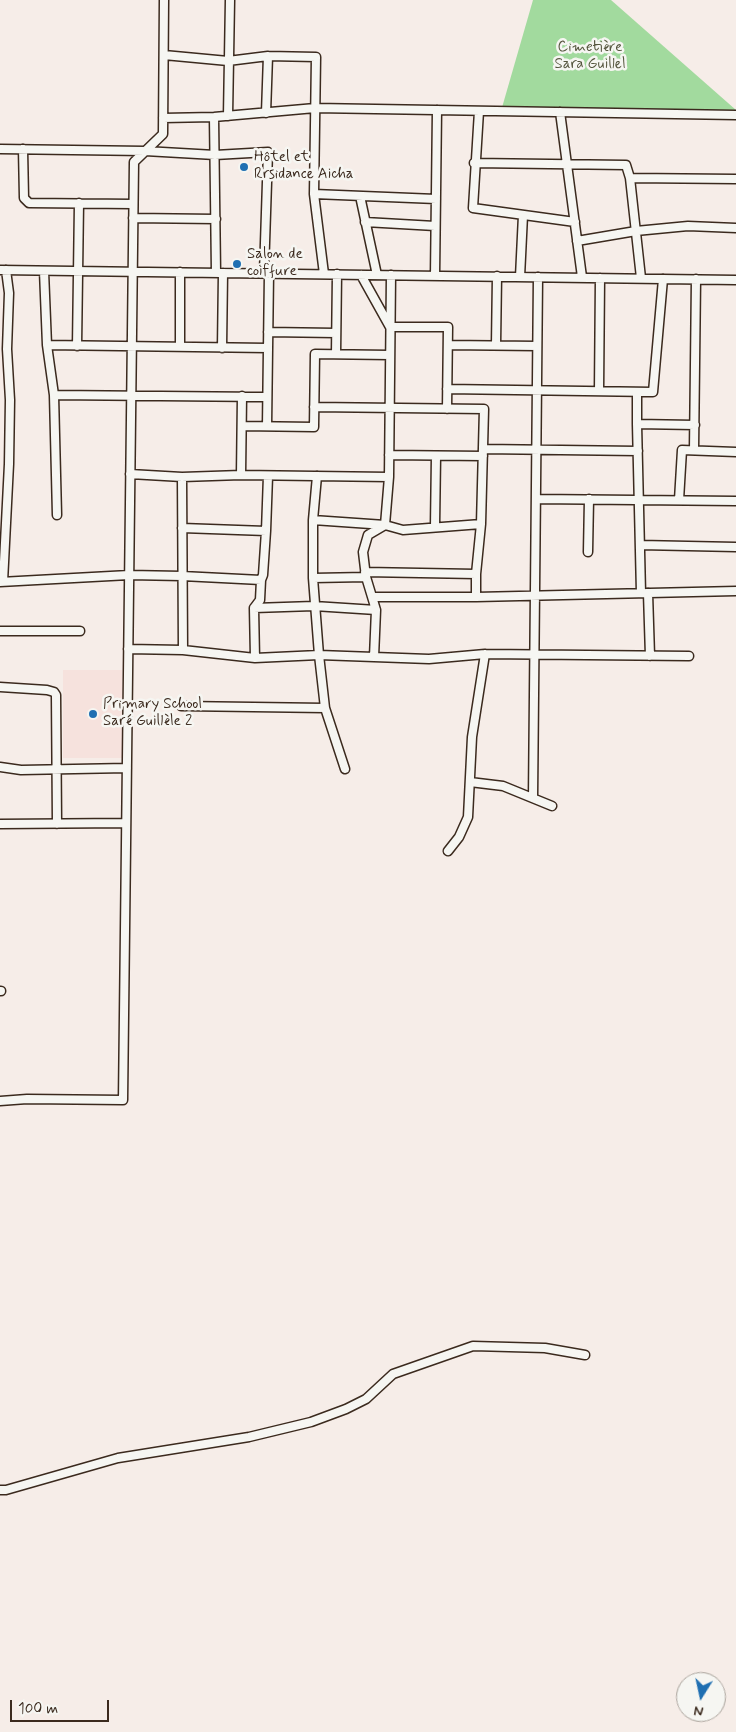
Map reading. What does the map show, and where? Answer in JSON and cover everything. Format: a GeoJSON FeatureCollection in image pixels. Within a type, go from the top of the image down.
{"type":"FeatureCollection","features":[{"type":"Feature","properties":{"kind":"street"},"geometry":{"type":"LineString","coordinates":[[0,1101],[27,1099],[123,1100],[134,162],[163,134],[164,0]]}},
{"type":"Feature","properties":{"kind":"street"},"geometry":{"type":"LineString","coordinates":[[228,116],[230,0]]}},
{"type":"Feature","properties":{"kind":"street"},"geometry":{"type":"LineString","coordinates":[[164,54],[228,61],[268,56],[316,57],[314,194],[324,274]]}},
{"type":"Feature","properties":{"kind":"street"},"geometry":{"type":"LineString","coordinates":[[266,113],[268,56]]}},
{"type":"Feature","properties":{"kind":"street"},"geometry":{"type":"LineString","coordinates":[[163,118],[214,117],[316,108],[736,115]]}},
{"type":"Feature","properties":{"kind":"street"},"geometry":{"type":"LineString","coordinates":[[435,276],[436,110]]}},
{"type":"Feature","properties":{"kind":"street"},"geometry":{"type":"LineString","coordinates":[[479,111],[474,164],[473,208],[575,222]]}},
{"type":"Feature","properties":{"kind":"street"},"geometry":{"type":"LineString","coordinates":[[560,112],[582,278]]}},
{"type":"Feature","properties":{"kind":"street"},"geometry":{"type":"LineString","coordinates":[[214,117],[216,219],[222,348]]}},
{"type":"Feature","properties":{"kind":"street"},"geometry":{"type":"LineString","coordinates":[[0,149],[145,151],[215,155],[268,152],[266,274],[268,332],[267,426]]}},
{"type":"Feature","properties":{"kind":"street"},"geometry":{"type":"LineString","coordinates":[[23,149],[24,198],[29,203],[133,204]]}},
{"type":"Feature","properties":{"kind":"street"},"geometry":{"type":"LineString","coordinates":[[474,164],[626,165],[630,178],[641,278]]}},
{"type":"Feature","properties":{"kind":"street"},"geometry":{"type":"LineString","coordinates":[[630,178],[736,180]]}},
{"type":"Feature","properties":{"kind":"street"},"geometry":{"type":"LineString","coordinates":[[314,194],[436,199]]}},
{"type":"Feature","properties":{"kind":"street"},"geometry":{"type":"LineString","coordinates":[[360,196],[377,275]]}},
{"type":"Feature","properties":{"kind":"street"},"geometry":{"type":"LineString","coordinates":[[78,346],[79,203]]}},
{"type":"Feature","properties":{"kind":"street"},"geometry":{"type":"LineString","coordinates":[[520,277],[523,215]]}},
{"type":"Feature","properties":{"kind":"street"},"geometry":{"type":"LineString","coordinates":[[133,218],[216,219]]}},
{"type":"Feature","properties":{"kind":"street"},"geometry":{"type":"LineString","coordinates":[[366,222],[435,226]]}},
{"type":"Feature","properties":{"kind":"street"},"geometry":{"type":"LineString","coordinates":[[577,241],[636,231],[688,226],[736,228]]}},
{"type":"Feature","properties":{"kind":"street"},"geometry":{"type":"LineString","coordinates":[[261,580],[182,576],[129,576],[1,582],[3,521],[9,464],[10,418],[7,349],[9,293],[3,270],[736,280]]}},
{"type":"Feature","properties":{"kind":"street"},"geometry":{"type":"LineString","coordinates":[[44,270],[47,345],[54,395],[57,515]]}},
{"type":"Feature","properties":{"kind":"street"},"geometry":{"type":"LineString","coordinates":[[180,272],[180,347]]}},
{"type":"Feature","properties":{"kind":"street"},"geometry":{"type":"LineString","coordinates":[[336,354],[337,274]]}},
{"type":"Feature","properties":{"kind":"street"},"geometry":{"type":"LineString","coordinates":[[361,275],[390,327]]}},
{"type":"Feature","properties":{"kind":"street"},"geometry":{"type":"LineString","coordinates":[[385,525],[389,477],[391,275]]}},
{"type":"Feature","properties":{"kind":"street"},"geometry":{"type":"LineString","coordinates":[[496,345],[497,276]]}},
{"type":"Feature","properties":{"kind":"street"},"geometry":{"type":"LineString","coordinates":[[533,798],[538,277]]}},
{"type":"Feature","properties":{"kind":"street"},"geometry":{"type":"LineString","coordinates":[[599,391],[600,278]]}},
{"type":"Feature","properties":{"kind":"street"},"geometry":{"type":"LineString","coordinates":[[447,389],[653,392],[663,279]]}},
{"type":"Feature","properties":{"kind":"street"},"geometry":{"type":"LineString","coordinates":[[694,450],[696,279]]}},
{"type":"Feature","properties":{"kind":"street"},"geometry":{"type":"LineString","coordinates":[[390,327],[448,327],[447,409]]}},
{"type":"Feature","properties":{"kind":"street"},"geometry":{"type":"LineString","coordinates":[[268,332],[336,333]]}},
{"type":"Feature","properties":{"kind":"street"},"geometry":{"type":"LineString","coordinates":[[448,344],[538,346]]}},
{"type":"Feature","properties":{"kind":"street"},"geometry":{"type":"LineString","coordinates":[[47,345],[268,348]]}},
{"type":"Feature","properties":{"kind":"street"},"geometry":{"type":"LineString","coordinates":[[242,426],[314,427],[315,354],[390,354]]}},
{"type":"Feature","properties":{"kind":"street"},"geometry":{"type":"LineString","coordinates":[[638,392],[640,545],[650,656]]}},
{"type":"Feature","properties":{"kind":"street"},"geometry":{"type":"LineString","coordinates":[[54,395],[267,397]]}},
{"type":"Feature","properties":{"kind":"street"},"geometry":{"type":"LineString","coordinates":[[241,475],[242,396]]}},
{"type":"Feature","properties":{"kind":"street"},"geometry":{"type":"LineString","coordinates":[[314,407],[484,409],[481,524],[476,574],[476,597]]}},
{"type":"Feature","properties":{"kind":"street"},"geometry":{"type":"LineString","coordinates":[[637,424],[695,425]]}},
{"type":"Feature","properties":{"kind":"street"},"geometry":{"type":"LineString","coordinates":[[389,455],[436,456],[536,450],[638,451]]}},
{"type":"Feature","properties":{"kind":"street"},"geometry":{"type":"LineString","coordinates":[[679,500],[682,450],[736,452]]}},
{"type":"Feature","properties":{"kind":"street"},"geometry":{"type":"LineString","coordinates":[[435,526],[436,456]]}},
{"type":"Feature","properties":{"kind":"street"},"geometry":{"type":"LineString","coordinates":[[130,474],[182,477],[241,475],[389,477]]}},
{"type":"Feature","properties":{"kind":"street"},"geometry":{"type":"LineString","coordinates":[[255,658],[254,608],[260,600],[263,575],[268,476]]}},
{"type":"Feature","properties":{"kind":"street"},"geometry":{"type":"LineString","coordinates":[[317,476],[313,520],[314,606],[325,708],[346,769]]}},
{"type":"Feature","properties":{"kind":"street"},"geometry":{"type":"LineString","coordinates":[[182,477],[182,650]]}},
{"type":"Feature","properties":{"kind":"street"},"geometry":{"type":"LineString","coordinates":[[536,499],[736,501]]}},
{"type":"Feature","properties":{"kind":"street"},"geometry":{"type":"LineString","coordinates":[[588,552],[589,499]]}},
{"type":"Feature","properties":{"kind":"street"},"geometry":{"type":"LineString","coordinates":[[313,520],[385,525],[403,530],[435,526],[481,524]]}},
{"type":"Feature","properties":{"kind":"street"},"geometry":{"type":"LineString","coordinates":[[374,657],[376,610],[366,575],[362,552],[368,535],[385,525]]}},
{"type":"Feature","properties":{"kind":"street"},"geometry":{"type":"LineString","coordinates":[[182,528],[266,531]]}},
{"type":"Feature","properties":{"kind":"street"},"geometry":{"type":"LineString","coordinates":[[640,545],[736,547]]}},
{"type":"Feature","properties":{"kind":"street"},"geometry":{"type":"LineString","coordinates":[[313,578],[366,575],[476,574]]}},
{"type":"Feature","properties":{"kind":"street"},"geometry":{"type":"LineString","coordinates":[[373,597],[476,597],[736,591]]}},
{"type":"Feature","properties":{"kind":"street"},"geometry":{"type":"LineString","coordinates":[[254,608],[314,606],[376,610]]}},
{"type":"Feature","properties":{"kind":"street"},"geometry":{"type":"LineString","coordinates":[[0,631],[80,632]]}},
{"type":"Feature","properties":{"kind":"street"},"geometry":{"type":"LineString","coordinates":[[128,649],[182,650],[255,658],[319,654],[429,659],[485,654],[689,656]]}},
{"type":"Feature","properties":{"kind":"street"},"geometry":{"type":"LineString","coordinates":[[448,851],[459,837],[468,817],[472,737],[485,654]]}},
{"type":"Feature","properties":{"kind":"street"},"geometry":{"type":"LineString","coordinates":[[0,687],[47,690],[54,692],[56,695],[56,824]]}},
{"type":"Feature","properties":{"kind":"street"},"geometry":{"type":"LineString","coordinates":[[181,706],[325,708]]}},
{"type":"Feature","properties":{"kind":"street"},"geometry":{"type":"LineString","coordinates":[[0,767],[21,770],[127,768]]}},
{"type":"Feature","properties":{"kind":"street"},"geometry":{"type":"LineString","coordinates":[[470,782],[502,786],[552,806]]}},
{"type":"Feature","properties":{"kind":"street"},"geometry":{"type":"LineString","coordinates":[[0,824],[126,823]]}},
{"type":"Feature","properties":{"kind":"street"},"geometry":{"type":"LineString","coordinates":[[0,1490],[6,1490],[118,1458],[249,1437],[311,1422],[346,1409],[366,1399],[393,1374],[474,1346],[545,1348],[585,1355]]}},
{"type":"Feature","properties":{"kind":"shaded area","name":"Primary School Saré Guillèle 2"},"geometry":{"type":"Polygon","coordinates":[[[63,670],[122,670],[122,758],[63,758],[63,670]]]}},
{"type":"Feature","properties":{"kind":"green space","name":"Cimetière Sara Guillel"},"geometry":{"type":"Polygon","coordinates":[[[533,0],[611,0],[736,110],[736,115],[501,111],[533,0]]]}},
{"type":"Feature","properties":{"kind":"place","name":"Hôtel et Rrsidance Aicha"},"geometry":{"type":"Point","coordinates":[244,167]}},
{"type":"Feature","properties":{"kind":"place","name":"Salon de coiffure"},"geometry":{"type":"Point","coordinates":[237,264]}},
{"type":"Feature","properties":{"kind":"place","name":"Primary School Saré Guillèle 2"},"geometry":{"type":"Point","coordinates":[93,714]}}]}
